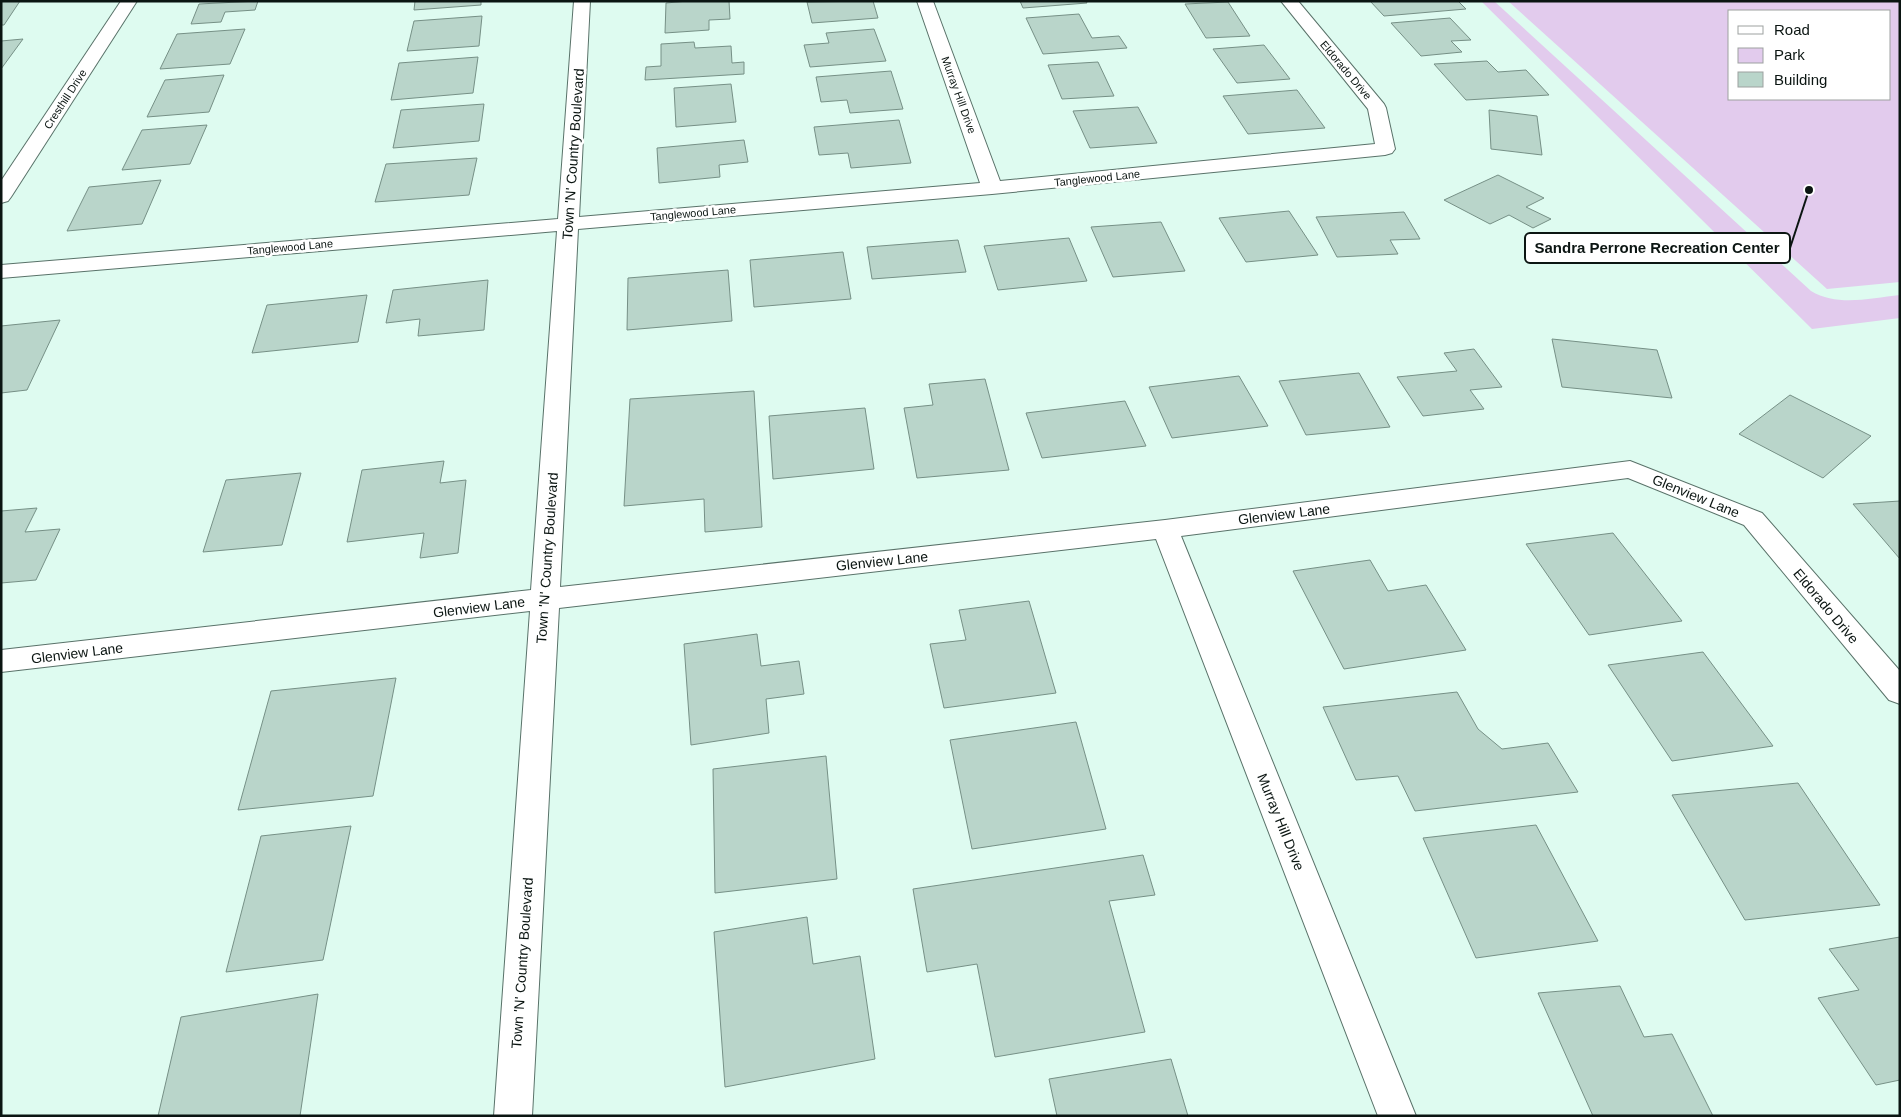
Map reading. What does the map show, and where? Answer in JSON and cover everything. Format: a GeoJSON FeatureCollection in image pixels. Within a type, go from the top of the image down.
{"type":"FeatureCollection","features":[{"type":"Feature","properties":{"kind":"street","name":"Cresthill Drive"},"geometry":{"type":"LineString","coordinates":[[1,197],[129,1]]}},
{"type":"Feature","properties":{"kind":"street","name":"Town 'N' Country Boulevard"},"geometry":{"type":"LineString","coordinates":[[513,1116],[582,1]]}},
{"type":"Feature","properties":{"kind":"street","name":"Murray Hill Drive"},"geometry":{"type":"LineString","coordinates":[[925,1],[992,188]]}},
{"type":"Feature","properties":{"kind":"street","name":"Eldorado Drive"},"geometry":{"type":"LineString","coordinates":[[1289,1],[1378,108],[1385,149]]}},
{"type":"Feature","properties":{"kind":"street","name":"Tanglewood Lane"},"geometry":{"type":"LineString","coordinates":[[1,272],[992,188],[1385,149]]}},
{"type":"Feature","properties":{"kind":"street","name":"Glenview Lane"},"geometry":{"type":"LineString","coordinates":[[1,661],[1165,529],[1630,469],[1753,519]]}},
{"type":"Feature","properties":{"kind":"street","name":"Eldorado Drive"},"geometry":{"type":"LineString","coordinates":[[1753,519],[1900,692]]}},
{"type":"Feature","properties":{"kind":"street","name":"Murray Hill Drive"},"geometry":{"type":"LineString","coordinates":[[1165,529],[1397,1116]]}},
{"type":"Feature","properties":{"kind":"green space"},"geometry":{"type":"Polygon","coordinates":[[[1481,1],[1494,1],[1811,291],[1821,296],[1843,300],[1900,295],[1900,318],[1812,329],[1481,1]]]}},
{"type":"Feature","properties":{"kind":"green space"},"geometry":{"type":"Polygon","coordinates":[[[1508,1],[1900,1],[1900,282],[1827,289],[1508,1]]]}},
{"type":"Feature","properties":{"kind":"building"},"geometry":{"type":"Polygon","coordinates":[[[1,1],[20,1],[4,25],[1,25],[1,1]]]}},
{"type":"Feature","properties":{"kind":"building"},"geometry":{"type":"Polygon","coordinates":[[[258,1],[255,10],[225,12],[221,22],[191,24],[199,4],[258,1]]]}},
{"type":"Feature","properties":{"kind":"building"},"geometry":{"type":"Polygon","coordinates":[[[415,1],[481,1],[481,5],[414,10],[415,1]]]}},
{"type":"Feature","properties":{"kind":"building"},"geometry":{"type":"Polygon","coordinates":[[[729,1],[730,19],[709,20],[709,30],[665,33],[666,3],[729,1]]]}},
{"type":"Feature","properties":{"kind":"building"},"geometry":{"type":"Polygon","coordinates":[[[873,1],[878,18],[812,23],[807,2],[873,1]]]}},
{"type":"Feature","properties":{"kind":"building"},"geometry":{"type":"Polygon","coordinates":[[[1020,1],[1086,1],[1087,3],[1023,8],[1020,1]]]}},
{"type":"Feature","properties":{"kind":"building"},"geometry":{"type":"Polygon","coordinates":[[[1370,1],[1458,1],[1466,9],[1384,16],[1370,1]]]}},
{"type":"Feature","properties":{"kind":"building"},"geometry":{"type":"Polygon","coordinates":[[[1228,2],[1250,36],[1206,38],[1185,4],[1228,2]]]}},
{"type":"Feature","properties":{"kind":"building"},"geometry":{"type":"Polygon","coordinates":[[[1079,14],[1092,38],[1119,36],[1127,48],[1043,54],[1026,18],[1079,14]]]}},
{"type":"Feature","properties":{"kind":"building"},"geometry":{"type":"Polygon","coordinates":[[[482,16],[479,46],[407,51],[414,21],[482,16]]]}},
{"type":"Feature","properties":{"kind":"building"},"geometry":{"type":"Polygon","coordinates":[[[1450,18],[1471,40],[1451,41],[1462,52],[1421,56],[1391,23],[1450,18]]]}},
{"type":"Feature","properties":{"kind":"building"},"geometry":{"type":"Polygon","coordinates":[[[245,29],[230,64],[160,69],[177,34],[245,29]]]}},
{"type":"Feature","properties":{"kind":"building"},"geometry":{"type":"Polygon","coordinates":[[[874,29],[886,61],[810,67],[804,45],[829,43],[826,33],[874,29]]]}},
{"type":"Feature","properties":{"kind":"building"},"geometry":{"type":"Polygon","coordinates":[[[23,39],[1,69],[1,41],[23,39]]]}},
{"type":"Feature","properties":{"kind":"building"},"geometry":{"type":"Polygon","coordinates":[[[694,42],[695,48],[731,46],[732,63],[744,62],[744,74],[645,80],[646,67],[661,66],[661,44],[694,42]]]}},
{"type":"Feature","properties":{"kind":"building"},"geometry":{"type":"Polygon","coordinates":[[[1264,45],[1290,79],[1237,83],[1213,49],[1264,45]]]}},
{"type":"Feature","properties":{"kind":"building"},"geometry":{"type":"Polygon","coordinates":[[[478,57],[473,93],[391,100],[399,63],[478,57]]]}},
{"type":"Feature","properties":{"kind":"building"},"geometry":{"type":"Polygon","coordinates":[[[1487,61],[1498,72],[1526,70],[1549,95],[1466,100],[1434,64],[1487,61]]]}},
{"type":"Feature","properties":{"kind":"building"},"geometry":{"type":"Polygon","coordinates":[[[1098,62],[1114,96],[1062,99],[1048,65],[1098,62]]]}},
{"type":"Feature","properties":{"kind":"building"},"geometry":{"type":"Polygon","coordinates":[[[891,71],[903,109],[850,113],[847,100],[821,102],[816,77],[891,71]]]}},
{"type":"Feature","properties":{"kind":"building"},"geometry":{"type":"Polygon","coordinates":[[[224,75],[209,112],[147,117],[165,80],[224,75]]]}},
{"type":"Feature","properties":{"kind":"building"},"geometry":{"type":"Polygon","coordinates":[[[731,84],[736,122],[676,127],[674,88],[731,84]]]}},
{"type":"Feature","properties":{"kind":"building"},"geometry":{"type":"Polygon","coordinates":[[[1297,90],[1325,128],[1248,134],[1223,96],[1297,90]]]}},
{"type":"Feature","properties":{"kind":"building"},"geometry":{"type":"Polygon","coordinates":[[[484,104],[479,141],[393,148],[401,110],[484,104]]]}},
{"type":"Feature","properties":{"kind":"building"},"geometry":{"type":"Polygon","coordinates":[[[1138,107],[1157,143],[1090,148],[1073,111],[1138,107]]]}},
{"type":"Feature","properties":{"kind":"building"},"geometry":{"type":"Polygon","coordinates":[[[1489,110],[1537,116],[1542,155],[1491,149],[1489,110]]]}},
{"type":"Feature","properties":{"kind":"building"},"geometry":{"type":"Polygon","coordinates":[[[899,120],[911,163],[851,168],[848,153],[819,155],[814,127],[899,120]]]}},
{"type":"Feature","properties":{"kind":"building"},"geometry":{"type":"Polygon","coordinates":[[[207,125],[190,164],[122,170],[142,130],[207,125]]]}},
{"type":"Feature","properties":{"kind":"building"},"geometry":{"type":"Polygon","coordinates":[[[744,140],[748,162],[719,165],[720,177],[659,183],[657,148],[744,140]]]}},
{"type":"Feature","properties":{"kind":"building"},"geometry":{"type":"Polygon","coordinates":[[[477,158],[469,195],[375,202],[386,164],[477,158]]]}},
{"type":"Feature","properties":{"kind":"building"},"geometry":{"type":"Polygon","coordinates":[[[1498,175],[1544,198],[1526,207],[1551,219],[1533,228],[1509,215],[1490,224],[1444,200],[1498,175]]]}},
{"type":"Feature","properties":{"kind":"building"},"geometry":{"type":"Polygon","coordinates":[[[161,180],[142,224],[67,231],[89,187],[161,180]]]}},
{"type":"Feature","properties":{"kind":"building"},"geometry":{"type":"Polygon","coordinates":[[[1289,211],[1318,255],[1246,262],[1219,218],[1289,211]]]}},
{"type":"Feature","properties":{"kind":"building"},"geometry":{"type":"Polygon","coordinates":[[[1404,212],[1420,239],[1390,240],[1398,254],[1337,257],[1316,217],[1404,212]]]}},
{"type":"Feature","properties":{"kind":"building"},"geometry":{"type":"Polygon","coordinates":[[[1161,222],[1185,271],[1113,277],[1091,227],[1161,222]]]}},
{"type":"Feature","properties":{"kind":"building"},"geometry":{"type":"Polygon","coordinates":[[[1069,238],[1087,281],[998,290],[984,246],[1069,238]]]}},
{"type":"Feature","properties":{"kind":"building"},"geometry":{"type":"Polygon","coordinates":[[[958,240],[966,272],[872,279],[867,247],[958,240]]]}},
{"type":"Feature","properties":{"kind":"building"},"geometry":{"type":"Polygon","coordinates":[[[843,252],[851,299],[754,307],[750,260],[843,252]]]}},
{"type":"Feature","properties":{"kind":"building"},"geometry":{"type":"Polygon","coordinates":[[[728,270],[732,321],[627,330],[628,278],[728,270]]]}},
{"type":"Feature","properties":{"kind":"building"},"geometry":{"type":"Polygon","coordinates":[[[488,280],[484,330],[418,336],[420,319],[386,323],[393,290],[488,280]]]}},
{"type":"Feature","properties":{"kind":"building"},"geometry":{"type":"Polygon","coordinates":[[[367,295],[358,342],[252,353],[267,305],[367,295]]]}},
{"type":"Feature","properties":{"kind":"building"},"geometry":{"type":"Polygon","coordinates":[[[60,320],[27,390],[1,393],[1,326],[60,320]]]}},
{"type":"Feature","properties":{"kind":"building"},"geometry":{"type":"Polygon","coordinates":[[[1552,339],[1657,350],[1672,398],[1562,387],[1552,339]]]}},
{"type":"Feature","properties":{"kind":"building"},"geometry":{"type":"Polygon","coordinates":[[[1474,349],[1502,387],[1470,390],[1484,409],[1423,416],[1397,377],[1457,371],[1444,353],[1474,349]]]}},
{"type":"Feature","properties":{"kind":"building"},"geometry":{"type":"Polygon","coordinates":[[[1359,373],[1390,427],[1306,435],[1279,381],[1359,373]]]}},
{"type":"Feature","properties":{"kind":"building"},"geometry":{"type":"Polygon","coordinates":[[[1239,376],[1268,426],[1172,438],[1149,387],[1239,376]]]}},
{"type":"Feature","properties":{"kind":"building"},"geometry":{"type":"Polygon","coordinates":[[[985,379],[1009,470],[917,478],[904,408],[933,405],[929,384],[985,379]]]}},
{"type":"Feature","properties":{"kind":"building"},"geometry":{"type":"Polygon","coordinates":[[[754,391],[762,527],[705,532],[704,499],[624,506],[630,399],[754,391]]]}},
{"type":"Feature","properties":{"kind":"building"},"geometry":{"type":"Polygon","coordinates":[[[1790,395],[1871,436],[1823,478],[1739,434],[1790,395]]]}},
{"type":"Feature","properties":{"kind":"building"},"geometry":{"type":"Polygon","coordinates":[[[1125,401],[1146,446],[1042,458],[1026,413],[1125,401]]]}},
{"type":"Feature","properties":{"kind":"building"},"geometry":{"type":"Polygon","coordinates":[[[865,408],[874,469],[773,479],[769,416],[865,408]]]}},
{"type":"Feature","properties":{"kind":"building"},"geometry":{"type":"Polygon","coordinates":[[[444,461],[440,483],[466,480],[458,553],[420,558],[424,533],[347,542],[362,470],[444,461]]]}},
{"type":"Feature","properties":{"kind":"building"},"geometry":{"type":"Polygon","coordinates":[[[301,473],[282,545],[203,552],[226,480],[301,473]]]}},
{"type":"Feature","properties":{"kind":"building"},"geometry":{"type":"Polygon","coordinates":[[[1900,501],[1900,559],[1853,504],[1900,501]]]}},
{"type":"Feature","properties":{"kind":"building"},"geometry":{"type":"Polygon","coordinates":[[[37,508],[25,532],[60,529],[36,580],[1,583],[1,511],[37,508]]]}},
{"type":"Feature","properties":{"kind":"building"},"geometry":{"type":"Polygon","coordinates":[[[1613,533],[1682,621],[1589,635],[1526,544],[1613,533]]]}},
{"type":"Feature","properties":{"kind":"building"},"geometry":{"type":"Polygon","coordinates":[[[1370,560],[1388,591],[1426,585],[1466,650],[1344,669],[1293,571],[1370,560]]]}},
{"type":"Feature","properties":{"kind":"building"},"geometry":{"type":"Polygon","coordinates":[[[1029,601],[1056,693],[944,708],[930,644],[966,640],[959,610],[1029,601]]]}},
{"type":"Feature","properties":{"kind":"building"},"geometry":{"type":"Polygon","coordinates":[[[757,634],[761,666],[799,661],[804,694],[766,699],[769,733],[691,745],[684,644],[757,634]]]}},
{"type":"Feature","properties":{"kind":"building"},"geometry":{"type":"Polygon","coordinates":[[[1703,652],[1773,746],[1672,761],[1608,665],[1703,652]]]}},
{"type":"Feature","properties":{"kind":"building"},"geometry":{"type":"Polygon","coordinates":[[[396,678],[373,796],[238,810],[271,691],[396,678]]]}},
{"type":"Feature","properties":{"kind":"building"},"geometry":{"type":"Polygon","coordinates":[[[1457,692],[1478,729],[1502,749],[1548,743],[1578,792],[1415,811],[1398,776],[1356,780],[1323,707],[1457,692]]]}},
{"type":"Feature","properties":{"kind":"building"},"geometry":{"type":"Polygon","coordinates":[[[1076,722],[1106,829],[972,849],[950,740],[1076,722]]]}},
{"type":"Feature","properties":{"kind":"building"},"geometry":{"type":"Polygon","coordinates":[[[826,756],[837,879],[715,893],[713,769],[826,756]]]}},
{"type":"Feature","properties":{"kind":"building"},"geometry":{"type":"Polygon","coordinates":[[[1798,783],[1880,905],[1745,920],[1672,795],[1798,783]]]}},
{"type":"Feature","properties":{"kind":"building"},"geometry":{"type":"Polygon","coordinates":[[[1536,825],[1598,941],[1476,958],[1423,838],[1536,825]]]}},
{"type":"Feature","properties":{"kind":"building"},"geometry":{"type":"Polygon","coordinates":[[[351,826],[323,960],[226,972],[261,836],[351,826]]]}},
{"type":"Feature","properties":{"kind":"building"},"geometry":{"type":"Polygon","coordinates":[[[1143,855],[1155,895],[1109,901],[1145,1032],[995,1057],[977,964],[927,972],[913,889],[1143,855]]]}},
{"type":"Feature","properties":{"kind":"building"},"geometry":{"type":"Polygon","coordinates":[[[807,917],[813,964],[860,956],[875,1059],[725,1087],[714,932],[807,917]]]}},
{"type":"Feature","properties":{"kind":"building"},"geometry":{"type":"Polygon","coordinates":[[[1900,937],[1900,1080],[1876,1085],[1818,998],[1859,990],[1829,949],[1900,937]]]}},
{"type":"Feature","properties":{"kind":"building"},"geometry":{"type":"Polygon","coordinates":[[[1620,986],[1644,1037],[1672,1034],[1713,1116],[1593,1116],[1538,993],[1620,986]]]}},
{"type":"Feature","properties":{"kind":"building"},"geometry":{"type":"Polygon","coordinates":[[[318,994],[300,1116],[158,1116],[181,1017],[318,994]]]}},
{"type":"Feature","properties":{"kind":"building"},"geometry":{"type":"Polygon","coordinates":[[[1171,1059],[1188,1116],[1057,1116],[1049,1079],[1171,1059]]]}},
{"type":"Feature","properties":{"kind":"place","name":"Sandra Perrone Recreation Center"},"geometry":{"type":"Point","coordinates":[1809,190]}}]}
